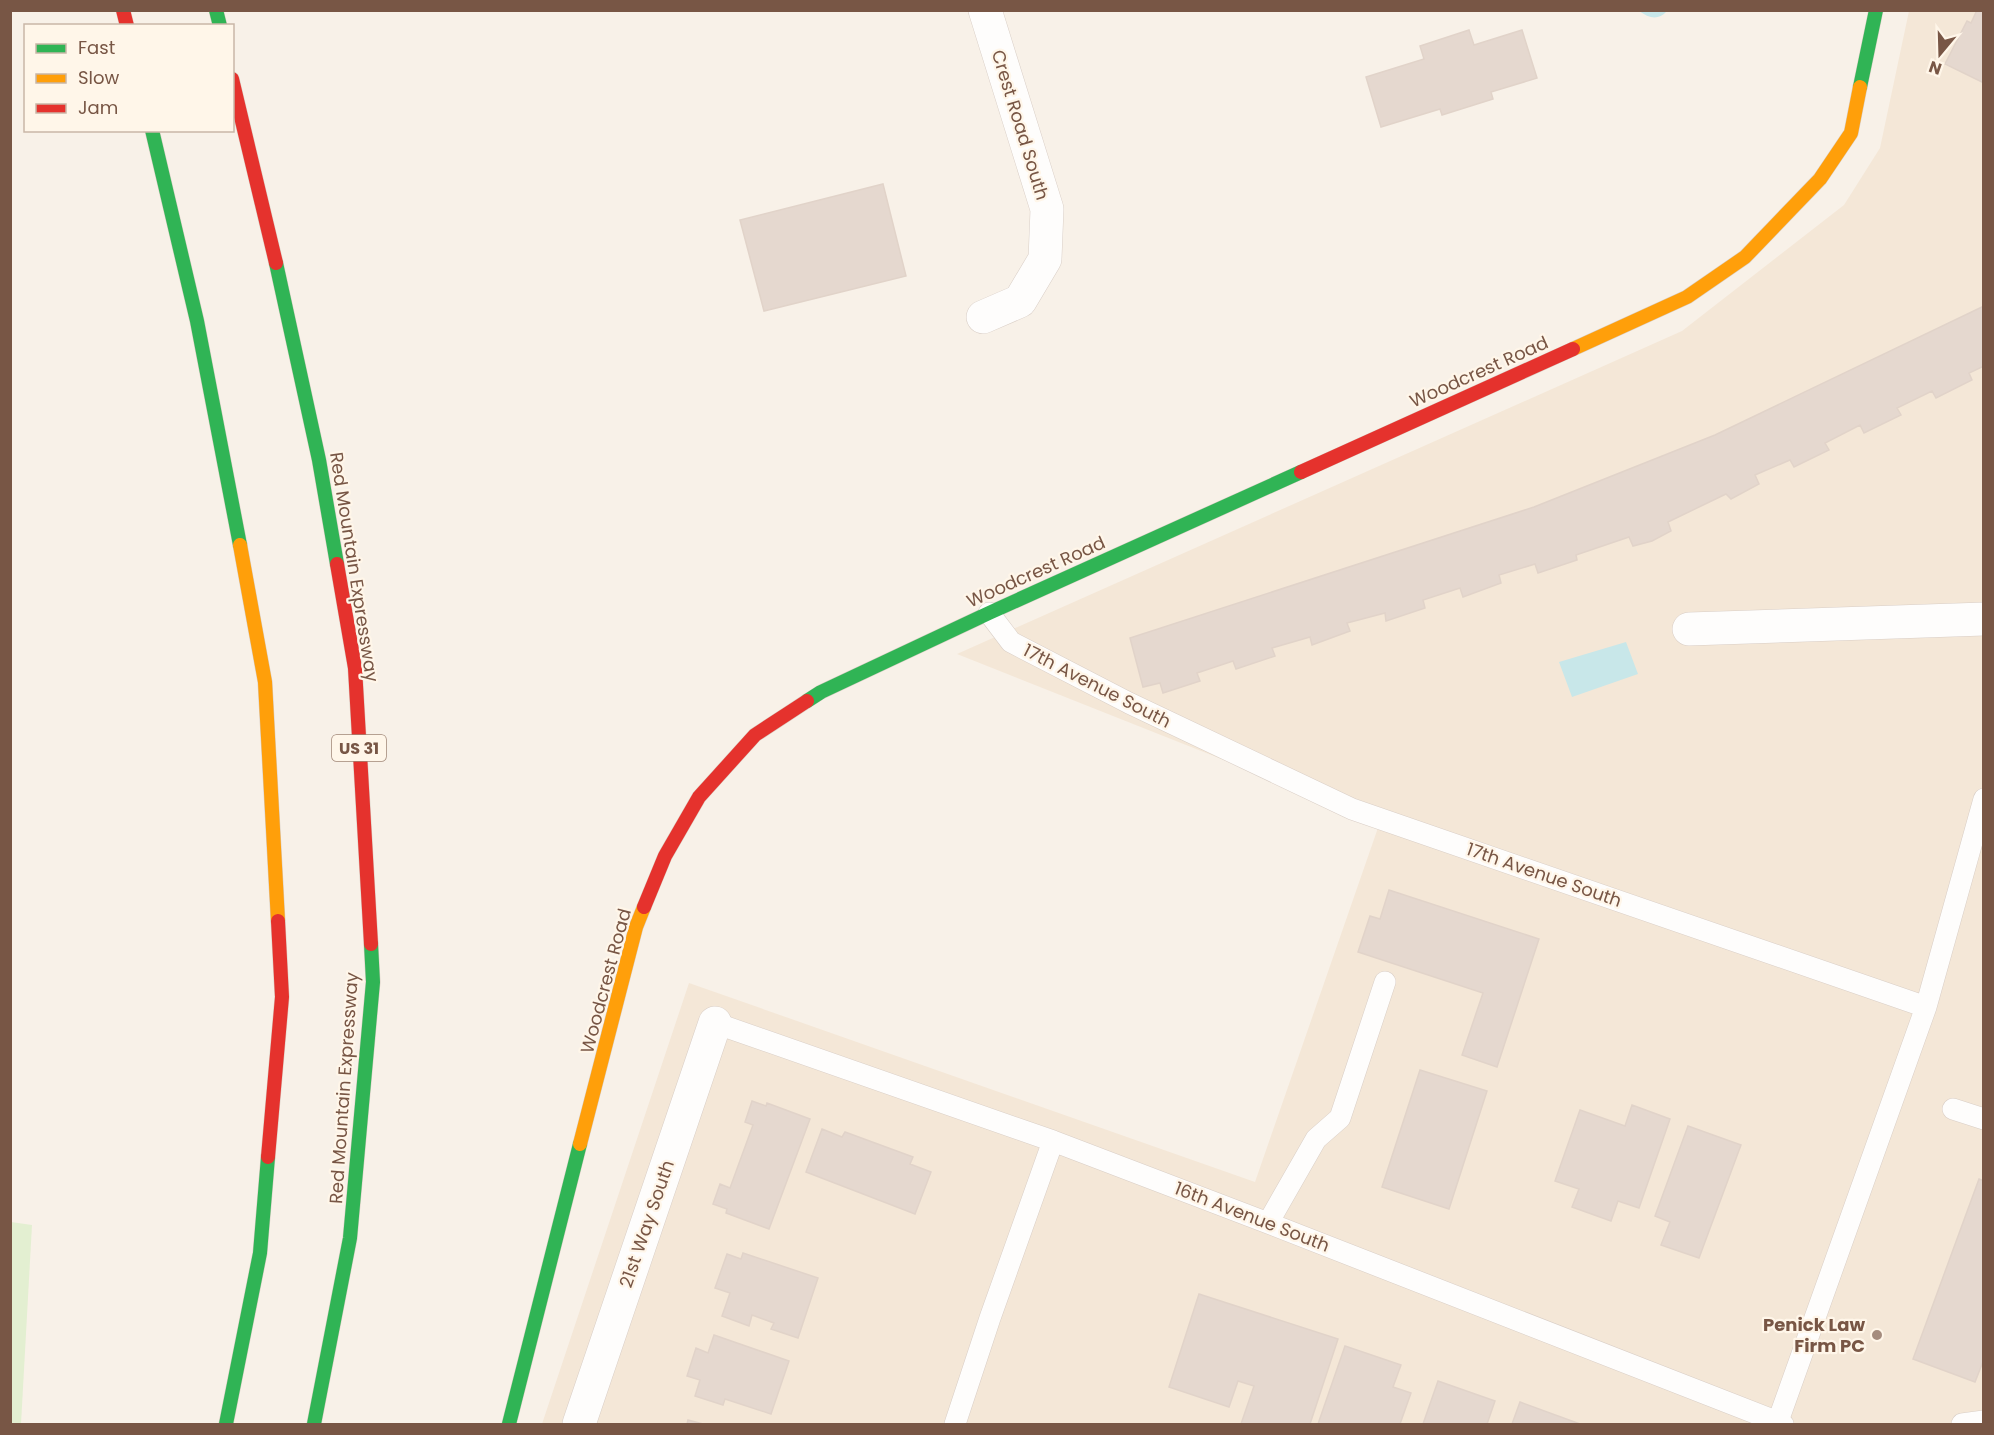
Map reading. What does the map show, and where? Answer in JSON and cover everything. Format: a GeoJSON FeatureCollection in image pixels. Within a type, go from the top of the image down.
{"type":"FeatureCollection","features":[{"type":"Feature","properties":{"kind":"main road","name":"Woodcrest Road"},"geometry":{"type":"LineString","coordinates":[[509,1425],[636,927],[665,856],[699,797],[755,735],[821,692],[1676,302],[1697,290],[1753,249],[1820,179],[1851,133],[1876,10]]}},
{"type":"Feature","properties":{"kind":"main road","name":"Red Mountain Expressway"},"geometry":{"type":"LineString","coordinates":[[234,87],[291,328],[319,460],[355,668],[373,982],[350,1238],[314,1425]]}},
{"type":"Feature","properties":{"kind":"main road"},"geometry":{"type":"LineString","coordinates":[[152,132],[197,321],[225,459],[265,682],[282,997],[260,1253],[226,1425]]}},
{"type":"Feature","properties":{"kind":"street","name":"Crest Road South"},"geometry":{"type":"LineString","coordinates":[[983,318],[1020,301],[1045,259],[1047,208],[985,10]]}},
{"type":"Feature","properties":{"kind":"street"},"geometry":{"type":"LineString","coordinates":[[1689,629],[1983,619]]}},
{"type":"Feature","properties":{"kind":"street","name":"21st Way South"},"geometry":{"type":"LineString","coordinates":[[579,1425],[715,1023]]}},
{"type":"Feature","properties":{"kind":"lane","name":"17th Avenue South"},"geometry":{"type":"LineString","coordinates":[[989,614],[1011,642],[1129,703],[1352,809],[1926,1007]]}},
{"type":"Feature","properties":{"kind":"lane"},"geometry":{"type":"LineString","coordinates":[[1779,1424],[1926,1007],[1983,799]]}},
{"type":"Feature","properties":{"kind":"lane"},"geometry":{"type":"LineString","coordinates":[[1268,1223],[1316,1139],[1340,1118],[1385,982]]}},
{"type":"Feature","properties":{"kind":"lane","name":"16th Avenue South"},"geometry":{"type":"LineString","coordinates":[[715,1023],[1053,1141],[1779,1424]]}},
{"type":"Feature","properties":{"kind":"lane"},"geometry":{"type":"LineString","coordinates":[[1953,1109],[1983,1119]]}},
{"type":"Feature","properties":{"kind":"lane"},"geometry":{"type":"LineString","coordinates":[[955,1425],[990,1318],[1053,1141]]}},
{"type":"Feature","properties":{"kind":"lane"},"geometry":{"type":"LineString","coordinates":[[1962,1425],[1983,1421]]}},
{"type":"Feature","properties":{"kind":"shaded area"},"geometry":{"type":"Polygon","coordinates":[[[1909,11],[1983,11],[1983,1424],[542,1424],[689,983],[1255,1182],[1380,822],[957,654],[1682,331],[1844,205],[1880,148],[1909,11]]]}},
{"type":"Feature","properties":{"kind":"green space"},"geometry":{"type":"Polygon","coordinates":[[[11,1222],[32,1225],[21,1424],[11,1424],[11,1222]]]}},
{"type":"Feature","properties":{"kind":"water"},"geometry":{"type":"Polygon","coordinates":[[[1639,11],[1667,11],[1660,16],[1653,17],[1639,11]]]}},
{"type":"Feature","properties":{"kind":"water"},"geometry":{"type":"Polygon","coordinates":[[[1626,642],[1638,674],[1572,697],[1559,662],[1626,642]]]}},
{"type":"Feature","properties":{"kind":"building"},"geometry":{"type":"Polygon","coordinates":[[[1977,10],[1984,10],[1984,83],[1945,64],[1967,21],[1971,23],[1977,10]]]}},
{"type":"Feature","properties":{"kind":"building"},"geometry":{"type":"Polygon","coordinates":[[[1469,30],[1474,45],[1522,30],[1537,78],[1491,92],[1493,99],[1442,115],[1440,109],[1381,127],[1366,77],[1424,59],[1420,46],[1469,30]]]}},
{"type":"Feature","properties":{"kind":"building"},"geometry":{"type":"Polygon","coordinates":[[[883,184],[906,276],[764,311],[740,220],[883,184]]]}},
{"type":"Feature","properties":{"kind":"building"},"geometry":{"type":"Polygon","coordinates":[[[1984,306],[1984,366],[1969,373],[1972,380],[1936,398],[1932,391],[1897,408],[1901,415],[1864,433],[1860,425],[1825,443],[1829,450],[1794,467],[1790,460],[1755,475],[1759,484],[1731,499],[1726,494],[1668,522],[1671,531],[1652,541],[1633,546],[1629,537],[1576,555],[1577,560],[1538,573],[1535,564],[1499,575],[1501,583],[1463,597],[1460,588],[1423,600],[1425,608],[1386,621],[1385,613],[1347,623],[1350,631],[1312,645],[1310,637],[1272,648],[1275,656],[1236,669],[1233,661],[1197,673],[1200,681],[1163,693],[1160,683],[1143,687],[1130,638],[1534,507],[1715,435],[1984,306]]]}},
{"type":"Feature","properties":{"kind":"building"},"geometry":{"type":"Polygon","coordinates":[[[1389,890],[1539,939],[1497,1067],[1462,1055],[1483,993],[1358,952],[1370,916],[1380,919],[1389,890]]]}},
{"type":"Feature","properties":{"kind":"building"},"geometry":{"type":"Polygon","coordinates":[[[1420,1070],[1487,1091],[1449,1209],[1382,1187],[1420,1070]]]}},
{"type":"Feature","properties":{"kind":"building"},"geometry":{"type":"Polygon","coordinates":[[[752,1101],[766,1106],[767,1103],[810,1119],[769,1229],[726,1213],[727,1209],[713,1204],[720,1184],[730,1188],[753,1125],[745,1122],[752,1101]]]}},
{"type":"Feature","properties":{"kind":"building"},"geometry":{"type":"Polygon","coordinates":[[[1632,1105],[1670,1119],[1639,1208],[1618,1201],[1611,1221],[1572,1207],[1579,1189],[1555,1181],[1580,1110],[1625,1126],[1632,1105]]]}},
{"type":"Feature","properties":{"kind":"building"},"geometry":{"type":"Polygon","coordinates":[[[1688,1126],[1741,1145],[1699,1258],[1661,1245],[1670,1222],[1655,1216],[1688,1126]]]}},
{"type":"Feature","properties":{"kind":"building"},"geometry":{"type":"Polygon","coordinates":[[[822,1129],[842,1137],[845,1132],[913,1157],[910,1164],[931,1172],[915,1214],[806,1172],[822,1129]]]}},
{"type":"Feature","properties":{"kind":"building"},"geometry":{"type":"Polygon","coordinates":[[[1979,1179],[1984,1181],[1984,1359],[1975,1382],[1913,1359],[1979,1179]]]}},
{"type":"Feature","properties":{"kind":"building"},"geometry":{"type":"Polygon","coordinates":[[[743,1253],[818,1278],[798,1338],[771,1329],[774,1323],[752,1315],[749,1326],[722,1316],[730,1293],[715,1288],[727,1254],[741,1259],[743,1253]]]}},
{"type":"Feature","properties":{"kind":"building"},"geometry":{"type":"Polygon","coordinates":[[[1199,1294],[1338,1339],[1310,1424],[1241,1424],[1254,1386],[1238,1381],[1229,1407],[1169,1387],[1199,1294]]]}},
{"type":"Feature","properties":{"kind":"building"},"geometry":{"type":"Polygon","coordinates":[[[714,1335],[789,1361],[771,1414],[725,1399],[723,1405],[695,1396],[700,1380],[687,1376],[696,1348],[708,1353],[714,1335]]]}},
{"type":"Feature","properties":{"kind":"building"},"geometry":{"type":"Polygon","coordinates":[[[1345,1346],[1401,1365],[1393,1387],[1411,1393],[1400,1424],[1318,1424],[1345,1346]]]}},
{"type":"Feature","properties":{"kind":"building"},"geometry":{"type":"Polygon","coordinates":[[[1438,1381],[1495,1401],[1487,1424],[1423,1424],[1438,1381]]]}},
{"type":"Feature","properties":{"kind":"building"},"geometry":{"type":"Polygon","coordinates":[[[1520,1402],[1580,1424],[1512,1424],[1520,1402]]]}},
{"type":"Feature","properties":{"kind":"building"},"geometry":{"type":"Polygon","coordinates":[[[688,1420],[703,1424],[687,1424],[688,1420]]]}},
{"type":"Feature","properties":{"kind":"traffic: fast"},"geometry":{"type":"LineString","coordinates":[[216,10],[220,24]]}},
{"type":"Feature","properties":{"kind":"traffic: fast"},"geometry":{"type":"LineString","coordinates":[[1860,87],[1876,10]]}},
{"type":"Feature","properties":{"kind":"traffic: fast"},"geometry":{"type":"LineString","coordinates":[[152,132],[197,321],[240,545]]}},
{"type":"Feature","properties":{"kind":"traffic: fast"},"geometry":{"type":"LineString","coordinates":[[276,263],[319,460],[337,564]]}},
{"type":"Feature","properties":{"kind":"traffic: fast"},"geometry":{"type":"LineString","coordinates":[[807,701],[821,692],[989,613],[1301,472]]}},
{"type":"Feature","properties":{"kind":"traffic: fast"},"geometry":{"type":"LineString","coordinates":[[314,1424],[350,1238],[373,982],[371,944]]}},
{"type":"Feature","properties":{"kind":"traffic: fast"},"geometry":{"type":"LineString","coordinates":[[509,1424],[580,1144]]}},
{"type":"Feature","properties":{"kind":"traffic: fast"},"geometry":{"type":"LineString","coordinates":[[226,1424],[260,1253],[268,1157]]}},
{"type":"Feature","properties":{"kind":"traffic: slow"},"geometry":{"type":"LineString","coordinates":[[1573,349],[1687,297],[1745,257],[1820,179],[1851,133],[1860,87]]}},
{"type":"Feature","properties":{"kind":"traffic: slow"},"geometry":{"type":"LineString","coordinates":[[240,545],[265,682],[278,921]]}},
{"type":"Feature","properties":{"kind":"traffic: slow"},"geometry":{"type":"LineString","coordinates":[[580,1144],[636,927],[644,907]]}},
{"type":"Feature","properties":{"kind":"traffic: jam"},"geometry":{"type":"LineString","coordinates":[[123,10],[126,24]]}},
{"type":"Feature","properties":{"kind":"traffic: jam"},"geometry":{"type":"LineString","coordinates":[[234,87],[276,263]]}},
{"type":"Feature","properties":{"kind":"traffic: jam"},"geometry":{"type":"LineString","coordinates":[[1301,472],[1573,349]]}},
{"type":"Feature","properties":{"kind":"traffic: jam"},"geometry":{"type":"LineString","coordinates":[[337,564],[355,668],[371,944]]}},
{"type":"Feature","properties":{"kind":"traffic: jam"},"geometry":{"type":"LineString","coordinates":[[644,907],[665,856],[699,797],[755,735],[807,701]]}},
{"type":"Feature","properties":{"kind":"traffic: jam"},"geometry":{"type":"LineString","coordinates":[[268,1157],[282,997],[278,921]]}},
{"type":"Feature","properties":{"kind":"place","name":"Penick Law Firm PC"},"geometry":{"type":"Point","coordinates":[1877,1335]}}]}
